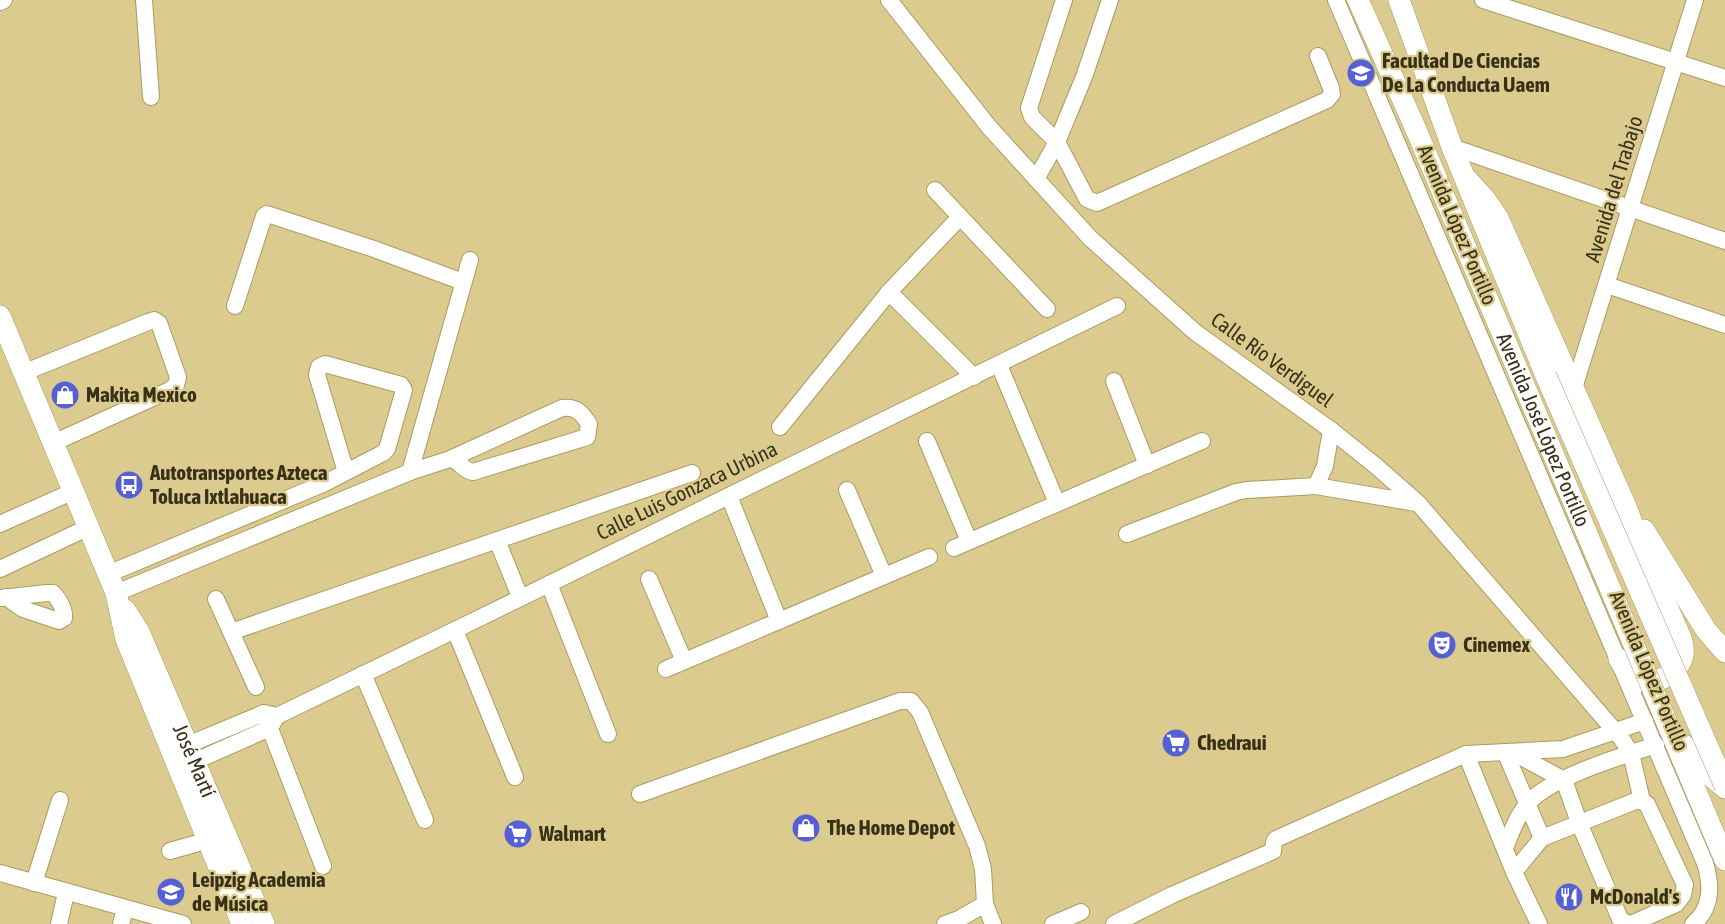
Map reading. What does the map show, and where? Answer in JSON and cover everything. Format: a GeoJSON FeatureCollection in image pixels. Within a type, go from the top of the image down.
{"type":"FeatureCollection","features":[{"type":"Feature","properties":{"kind":"main road","name":"Avenida José López Portillo"},"geometry":{"type":"LineString","coordinates":[[1358,0],[1418,135],[1725,860]]}},
{"type":"Feature","properties":{"kind":"main road","name":"Avenida José López Portillo"},"geometry":{"type":"LineString","coordinates":[[1399,0],[1452,147],[1546,376],[1725,787]]}},
{"type":"Feature","properties":{"kind":"main road"},"geometry":{"type":"LineString","coordinates":[[1464,176],[1485,199],[1498,218],[1627,509],[1684,650],[1681,662],[1673,672],[1662,679],[1648,682],[1637,680],[1628,674],[1619,659]]}},
{"type":"Feature","properties":{"kind":"main road","name":"José Martí"},"geometry":{"type":"LineString","coordinates":[[0,316],[114,590],[139,632],[184,756],[209,840],[242,924]]}},
{"type":"Feature","properties":{"kind":"main road"},"geometry":{"type":"LineString","coordinates":[[1627,509],[1653,542],[1707,630],[1725,652]]}},
{"type":"Feature","properties":{"kind":"main road"},"geometry":{"type":"LineString","coordinates":[[1667,723],[1707,773],[1725,787]]}},
{"type":"Feature","properties":{"kind":"main road","name":"José Martí"},"geometry":{"type":"LineString","coordinates":[[184,756],[264,924]]}},
{"type":"Feature","properties":{"kind":"street"},"geometry":{"type":"LineString","coordinates":[[0,2],[4,0]]}},
{"type":"Feature","properties":{"kind":"street"},"geometry":{"type":"LineString","coordinates":[[144,0],[151,97]]}},
{"type":"Feature","properties":{"kind":"street","name":"Calle Río Verdiguel"},"geometry":{"type":"LineString","coordinates":[[889,0],[988,127],[1090,238],[1196,332],[1331,430],[1418,503],[1622,738],[1631,753]]}},
{"type":"Feature","properties":{"kind":"street"},"geometry":{"type":"LineString","coordinates":[[1064,0],[1029,108],[1032,117],[1057,142],[1087,199],[1097,203],[1327,100],[1332,94],[1331,88],[1318,56]]}},
{"type":"Feature","properties":{"kind":"street"},"geometry":{"type":"LineString","coordinates":[[1036,179],[1057,142],[1084,77],[1110,0]]}},
{"type":"Feature","properties":{"kind":"street","name":"Avenida López Portillo"},"geometry":{"type":"LineString","coordinates":[[1336,0],[1692,831],[1708,873],[1710,893],[1705,912],[1693,924]]}},
{"type":"Feature","properties":{"kind":"street"},"geometry":{"type":"LineString","coordinates":[[1483,0],[1725,78]]}},
{"type":"Feature","properties":{"kind":"street","name":"Avenida del Trabajo"},"geometry":{"type":"LineString","coordinates":[[1573,391],[1632,209],[1695,0]]}},
{"type":"Feature","properties":{"kind":"street"},"geometry":{"type":"LineString","coordinates":[[1452,147],[1725,241]]}},
{"type":"Feature","properties":{"kind":"street"},"geometry":{"type":"LineString","coordinates":[[935,190],[1047,309]]}},
{"type":"Feature","properties":{"kind":"street"},"geometry":{"type":"LineString","coordinates":[[236,306],[264,216],[267,214],[363,245],[463,282]]}},
{"type":"Feature","properties":{"kind":"street"},"geometry":{"type":"LineString","coordinates":[[780,427],[889,292],[960,217]]}},
{"type":"Feature","properties":{"kind":"street"},"geometry":{"type":"LineString","coordinates":[[410,472],[470,260]]}},
{"type":"Feature","properties":{"kind":"street"},"geometry":{"type":"LineString","coordinates":[[1608,285],[1725,325]]}},
{"type":"Feature","properties":{"kind":"street"},"geometry":{"type":"LineString","coordinates":[[889,292],[974,377]]}},
{"type":"Feature","properties":{"kind":"street","name":"Calle Luis Gonzaca Urbina"},"geometry":{"type":"LineString","coordinates":[[184,756],[270,719],[456,630],[1117,306]]}},
{"type":"Feature","properties":{"kind":"street"},"geometry":{"type":"LineString","coordinates":[[23,373],[148,322],[154,320],[159,323],[178,376],[176,385],[171,390],[53,443]]}},
{"type":"Feature","properties":{"kind":"street"},"geometry":{"type":"LineString","coordinates":[[114,590],[309,490],[346,472],[383,453],[387,449],[404,390],[401,385],[325,364],[319,367],[317,375],[346,472]]}},
{"type":"Feature","properties":{"kind":"street"},"geometry":{"type":"LineString","coordinates":[[999,365],[1057,503]]}},
{"type":"Feature","properties":{"kind":"street"},"geometry":{"type":"LineString","coordinates":[[1114,381],[1147,465]]}},
{"type":"Feature","properties":{"kind":"street"},"geometry":{"type":"LineString","coordinates":[[114,590],[318,511],[410,472],[450,459],[562,408],[570,407],[578,410],[589,424],[587,437],[473,472],[450,459]]}},
{"type":"Feature","properties":{"kind":"street"},"geometry":{"type":"LineString","coordinates":[[1316,486],[1325,466],[1331,430]]}},
{"type":"Feature","properties":{"kind":"street"},"geometry":{"type":"LineString","coordinates":[[927,441],[961,545],[1202,441]]}},
{"type":"Feature","properties":{"kind":"street"},"geometry":{"type":"LineString","coordinates":[[231,632],[692,473]]}},
{"type":"Feature","properties":{"kind":"street"},"geometry":{"type":"LineString","coordinates":[[1127,534],[1247,489],[1316,486],[1418,503]]}},
{"type":"Feature","properties":{"kind":"street"},"geometry":{"type":"LineString","coordinates":[[309,490],[318,511]]}},
{"type":"Feature","properties":{"kind":"street"},"geometry":{"type":"LineString","coordinates":[[847,490],[884,576]]}},
{"type":"Feature","properties":{"kind":"street"},"geometry":{"type":"LineString","coordinates":[[0,524],[74,491]]}},
{"type":"Feature","properties":{"kind":"street"},"geometry":{"type":"LineString","coordinates":[[729,496],[779,621]]}},
{"type":"Feature","properties":{"kind":"street"},"geometry":{"type":"LineString","coordinates":[[0,569],[89,527]]}},
{"type":"Feature","properties":{"kind":"street"},"geometry":{"type":"LineString","coordinates":[[497,540],[520,597]]}},
{"type":"Feature","properties":{"kind":"street"},"geometry":{"type":"LineString","coordinates":[[666,669],[929,556]]}},
{"type":"Feature","properties":{"kind":"street"},"geometry":{"type":"LineString","coordinates":[[650,579],[684,661]]}},
{"type":"Feature","properties":{"kind":"street"},"geometry":{"type":"LineString","coordinates":[[549,584],[608,734]]}},
{"type":"Feature","properties":{"kind":"street"},"geometry":{"type":"LineString","coordinates":[[216,599],[256,687]]}},
{"type":"Feature","properties":{"kind":"street"},"geometry":{"type":"LineString","coordinates":[[456,630],[515,777]]}},
{"type":"Feature","properties":{"kind":"street"},"geometry":{"type":"LineString","coordinates":[[363,674],[425,820]]}},
{"type":"Feature","properties":{"kind":"street"},"geometry":{"type":"LineString","coordinates":[[640,794],[900,701],[911,701],[920,712],[977,846],[983,869],[985,904],[993,924]]}},
{"type":"Feature","properties":{"kind":"street"},"geometry":{"type":"LineString","coordinates":[[270,719],[323,866]]}},
{"type":"Feature","properties":{"kind":"street"},"geometry":{"type":"LineString","coordinates":[[1114,924],[1172,895],[1273,851],[1276,839],[1466,754],[1563,749],[1645,721]]}},
{"type":"Feature","properties":{"kind":"street"},"geometry":{"type":"LineString","coordinates":[[1505,848],[1514,825],[1527,805],[1546,788],[1605,761],[1656,746]]}},
{"type":"Feature","properties":{"kind":"street"},"geometry":{"type":"LineString","coordinates":[[1508,751],[1564,780],[1580,825],[1588,846],[1620,919],[1630,924],[1676,904],[1683,895],[1685,885],[1647,804],[1638,800],[1580,825],[1542,838],[1514,872]]}},
{"type":"Feature","properties":{"kind":"street"},"geometry":{"type":"LineString","coordinates":[[1508,751],[1527,805],[1542,838]]}},
{"type":"Feature","properties":{"kind":"street"},"geometry":{"type":"LineString","coordinates":[[1631,753],[1642,801]]}},
{"type":"Feature","properties":{"kind":"street"},"geometry":{"type":"LineString","coordinates":[[1466,754],[1514,872],[1539,924]]}},
{"type":"Feature","properties":{"kind":"street"},"geometry":{"type":"LineString","coordinates":[[34,883],[60,800]]}},
{"type":"Feature","properties":{"kind":"street"},"geometry":{"type":"LineString","coordinates":[[170,851],[209,840]]}},
{"type":"Feature","properties":{"kind":"street"},"geometry":{"type":"LineString","coordinates":[[0,873],[66,893],[123,916],[183,924]]}},
{"type":"Feature","properties":{"kind":"street"},"geometry":{"type":"LineString","coordinates":[[59,924],[66,893]]}},
{"type":"Feature","properties":{"kind":"street"},"geometry":{"type":"LineString","coordinates":[[945,924],[985,904]]}},
{"type":"Feature","properties":{"kind":"street"},"geometry":{"type":"LineString","coordinates":[[1053,924],[1081,912]]}},
{"type":"Feature","properties":{"kind":"place","name":"Facultad De Ciencias De La Conducta Uaem"},"geometry":{"type":"Point","coordinates":[1361,73]}},
{"type":"Feature","properties":{"kind":"place","name":"Makita Mexico"},"geometry":{"type":"Point","coordinates":[65,395]}},
{"type":"Feature","properties":{"kind":"place","name":"Autotransportes Azteca Toluca Ixtlahuaca"},"geometry":{"type":"Point","coordinates":[129,485]}},
{"type":"Feature","properties":{"kind":"place","name":"Cinemex"},"geometry":{"type":"Point","coordinates":[1442,645]}},
{"type":"Feature","properties":{"kind":"place","name":"Chedraui"},"geometry":{"type":"Point","coordinates":[1176,743]}},
{"type":"Feature","properties":{"kind":"place","name":"The Home Depot"},"geometry":{"type":"Point","coordinates":[806,828]}},
{"type":"Feature","properties":{"kind":"place","name":"Walmart"},"geometry":{"type":"Point","coordinates":[518,834]}},
{"type":"Feature","properties":{"kind":"place","name":"Leipzig Academia de Música"},"geometry":{"type":"Point","coordinates":[171,892]}},
{"type":"Feature","properties":{"kind":"place","name":"McDonald's"},"geometry":{"type":"Point","coordinates":[1569,897]}}]}
